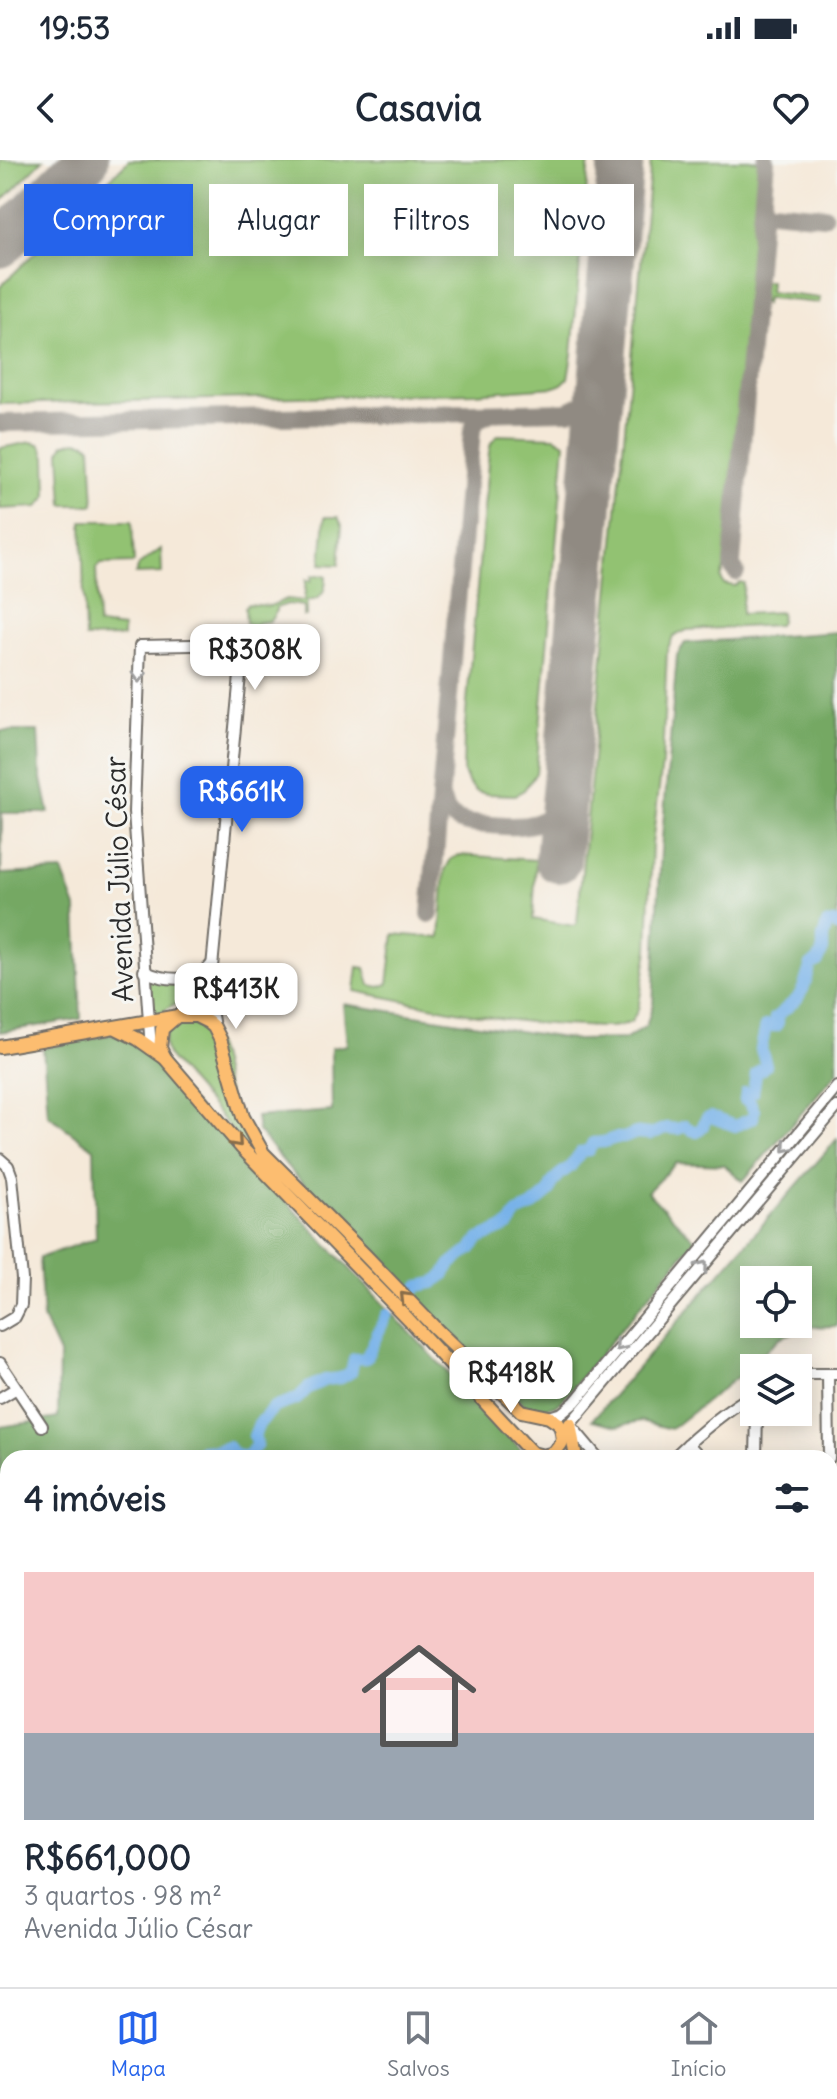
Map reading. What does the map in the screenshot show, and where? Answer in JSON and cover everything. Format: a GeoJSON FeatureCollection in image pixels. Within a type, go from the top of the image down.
{"type":"FeatureCollection","features":[{"type":"Feature","properties":{"kind":"main road","name":"Avenida Júlio César"},"geometry":{"type":"LineString","coordinates":[[178,1016],[162,1029],[160,1048],[165,1058],[242,1148],[525,1444]]}},
{"type":"Feature","properties":{"kind":"main road","name":"Avenida Júlio César"},"geometry":{"type":"LineString","coordinates":[[148,1021],[196,1016],[214,1027],[223,1047],[243,1117],[263,1153],[521,1411],[546,1416]]}},
{"type":"Feature","properties":{"kind":"main road"},"geometry":{"type":"LineString","coordinates":[[0,1047],[148,1021]]}},
{"type":"Feature","properties":{"kind":"main road","name":"Avenida Júlio César"},"geometry":{"type":"LineString","coordinates":[[114,1027],[165,1058]]}},
{"type":"Feature","properties":{"kind":"main road"},"geometry":{"type":"LineString","coordinates":[[530,1450],[525,1444],[525,1428],[532,1419],[546,1416],[558,1423],[572,1450]]}},
{"type":"Feature","properties":{"kind":"main road"},"geometry":{"type":"LineString","coordinates":[[556,1450],[565,1434]]}},
{"type":"Feature","properties":{"kind":"main road"},"geometry":{"type":"LineString","coordinates":[[561,1450],[565,1434]]}},
{"type":"Feature","properties":{"kind":"street","name":"Avenida Júlio César"},"geometry":{"type":"LineString","coordinates":[[151,1049],[134,812],[140,646],[243,644],[213,963],[210,1004],[214,1027]]}},
{"type":"Feature","properties":{"kind":"street"},"geometry":{"type":"LineString","coordinates":[[144,971],[162,979],[176,979],[206,972],[213,963]]}},
{"type":"Feature","properties":{"kind":"street"},"geometry":{"type":"LineString","coordinates":[[546,1416],[562,1413],[575,1402],[837,1087]]}},
{"type":"Feature","properties":{"kind":"street"},"geometry":{"type":"LineString","coordinates":[[587,1450],[565,1434],[837,1107]]}},
{"type":"Feature","properties":{"kind":"street"},"geometry":{"type":"LineString","coordinates":[[0,1159],[8,1166],[12,1177],[22,1279],[19,1311],[8,1323],[0,1326]]}},
{"type":"Feature","properties":{"kind":"street"},"geometry":{"type":"LineString","coordinates":[[0,1363],[42,1426]]}},
{"type":"Feature","properties":{"kind":"street"},"geometry":{"type":"LineString","coordinates":[[812,1374],[833,1374],[829,1450]]}},
{"type":"Feature","properties":{"kind":"street"},"geometry":{"type":"LineString","coordinates":[[0,1398],[15,1389]]}},
{"type":"Feature","properties":{"kind":"street"},"geometry":{"type":"LineString","coordinates":[[682,1450],[740,1401]]}},
{"type":"Feature","properties":{"kind":"street"},"geometry":{"type":"LineString","coordinates":[[756,1450],[757,1426]]}},
{"type":"Feature","properties":{"kind":"street"},"geometry":{"type":"LineString","coordinates":[[688,1444],[694,1450]]}},
{"type":"Feature","properties":{"kind":"green space"},"geometry":{"type":"Polygon","coordinates":[[[0,160],[43,160],[0,203],[0,160]]]}},
{"type":"Feature","properties":{"kind":"green space"},"geometry":{"type":"Polygon","coordinates":[[[129,160],[589,160],[587,184],[514,184],[514,256],[581,256],[568,378],[555,387],[474,393],[0,404],[0,287],[31,256],[193,256],[193,184],[105,184],[129,160]]]}},
{"type":"Feature","properties":{"kind":"green space"},"geometry":{"type":"Polygon","coordinates":[[[651,160],[759,160],[721,578],[724,584],[735,586],[744,583],[741,614],[781,612],[780,621],[778,625],[687,630],[673,637],[667,650],[662,764],[652,845],[648,950],[638,1010],[631,1022],[601,1027],[525,1022],[355,991],[358,967],[365,968],[370,985],[380,987],[388,984],[394,934],[440,938],[445,870],[451,859],[459,855],[536,860],[533,919],[574,926],[577,923],[651,160]]]}},
{"type":"Feature","properties":{"kind":"green space"},"geometry":{"type":"Polygon","coordinates":[[[764,281],[770,281],[769,292],[820,298],[819,303],[766,298],[765,304],[761,299],[764,281]]]}},
{"type":"Feature","properties":{"kind":"green space"},"geometry":{"type":"Polygon","coordinates":[[[498,435],[555,437],[565,443],[536,773],[524,790],[515,795],[476,791],[463,771],[489,452],[491,443],[498,435]]]}},
{"type":"Feature","properties":{"kind":"green space"},"geometry":{"type":"Polygon","coordinates":[[[76,441],[91,447],[94,505],[63,505],[60,452],[64,444],[76,441]]]}},
{"type":"Feature","properties":{"kind":"green space"},"geometry":{"type":"Polygon","coordinates":[[[31,442],[42,447],[46,457],[47,497],[38,507],[0,509],[0,448],[31,442]]]}},
{"type":"Feature","properties":{"kind":"green space"},"geometry":{"type":"Polygon","coordinates":[[[325,517],[338,517],[342,525],[339,565],[321,564],[325,517]]]}},
{"type":"Feature","properties":{"kind":"green space"},"geometry":{"type":"Polygon","coordinates":[[[82,521],[132,521],[134,563],[101,564],[96,568],[98,625],[123,628],[123,637],[85,638],[82,521]]]}},
{"type":"Feature","properties":{"kind":"green space"},"geometry":{"type":"Polygon","coordinates":[[[161,549],[162,573],[136,574],[139,565],[161,549]]]}},
{"type":"Feature","properties":{"kind":"green space"},"geometry":{"type":"Polygon","coordinates":[[[312,576],[326,576],[325,586],[320,596],[307,601],[306,616],[303,606],[288,604],[276,608],[270,621],[255,626],[246,623],[245,607],[248,604],[270,606],[287,599],[304,601],[306,580],[311,581],[312,576]]]}},
{"type":"Feature","properties":{"kind":"green space"},"geometry":{"type":"Polygon","coordinates":[[[837,632],[837,1072],[743,1181],[724,1165],[676,1163],[647,1192],[695,1240],[560,1403],[542,1408],[524,1405],[292,1172],[258,1131],[256,1117],[332,1111],[331,1048],[347,1045],[343,1004],[577,1040],[626,1039],[646,1026],[653,1004],[661,850],[677,655],[685,643],[837,632]]]}},
{"type":"Feature","properties":{"kind":"green space"},"geometry":{"type":"Polygon","coordinates":[[[0,731],[38,731],[40,769],[49,813],[2,813],[1,874],[62,871],[76,908],[81,1019],[0,1032],[0,731]]]}},
{"type":"Feature","properties":{"kind":"green space"},"geometry":{"type":"Polygon","coordinates":[[[206,975],[202,1007],[178,1003],[160,1015],[151,1016],[148,977],[161,984],[196,981],[206,975]]]}},
{"type":"Feature","properties":{"kind":"green space"},"geometry":{"type":"Polygon","coordinates":[[[181,1020],[196,1025],[213,1041],[231,1104],[265,1164],[263,1166],[167,1055],[164,1044],[167,1028],[181,1020]]]}},
{"type":"Feature","properties":{"kind":"green space"},"geometry":{"type":"Polygon","coordinates":[[[113,1034],[126,1038],[158,1066],[521,1450],[0,1450],[0,1427],[58,1418],[59,1354],[43,1319],[39,1258],[96,1238],[94,1149],[48,1115],[43,1048],[113,1034]]]}},
{"type":"Feature","properties":{"kind":"green space"},"geometry":{"type":"Polygon","coordinates":[[[837,1139],[837,1326],[812,1327],[812,1266],[740,1266],[740,1338],[780,1338],[763,1354],[740,1354],[740,1375],[671,1429],[641,1421],[618,1426],[592,1420],[837,1139]]]}},
{"type":"Feature","properties":{"kind":"waterway"},"geometry":{"type":"LineString","coordinates":[[413,1292],[444,1275],[451,1264],[479,1239],[509,1226],[517,1213],[531,1207],[549,1192],[559,1175],[593,1143],[636,1133],[651,1134],[666,1128],[685,1126],[697,1132],[711,1117],[735,1126],[753,1118],[754,1111],[750,1102],[745,1100],[746,1093],[753,1092],[756,1074],[766,1065],[761,1049],[766,1026],[776,1026],[778,1022],[775,1018],[797,999],[811,965],[818,961],[823,950],[827,924],[837,926]]}},
{"type":"Feature","properties":{"kind":"waterway"},"geometry":{"type":"LineString","coordinates":[[252,1450],[257,1445],[254,1436],[259,1424],[274,1407],[297,1399],[308,1388],[325,1380],[341,1378],[351,1372],[354,1359],[366,1358],[387,1314]]}},
{"type":"Feature","properties":{"kind":"waterway"},"geometry":{"type":"LineString","coordinates":[[218,1450],[228,1447],[230,1450]]}},
{"type":"Feature","properties":{"kind":"taxiway"},"geometry":{"type":"LineString","coordinates":[[736,572],[732,563],[766,160]]}},
{"type":"Feature","properties":{"kind":"taxiway"},"geometry":{"type":"LineString","coordinates":[[763,203],[766,210],[824,216]]}},
{"type":"Feature","properties":{"kind":"taxiway"},"geometry":{"type":"LineString","coordinates":[[0,423],[568,411],[587,402],[601,385]]}},
{"type":"Feature","properties":{"kind":"taxiway"},"geometry":{"type":"LineString","coordinates":[[430,914],[472,431],[477,420],[490,413]]}},
{"type":"Feature","properties":{"kind":"taxiway"},"geometry":{"type":"LineString","coordinates":[[440,795],[448,813],[462,821],[515,826],[544,819],[565,791]]}},
{"type":"Feature","properties":{"kind":"runway"},"geometry":{"type":"LineString","coordinates":[[0,245],[86,160]]}},
{"type":"Feature","properties":{"kind":"runway"},"geometry":{"type":"LineString","coordinates":[[558,860],[621,160]]}}]}
